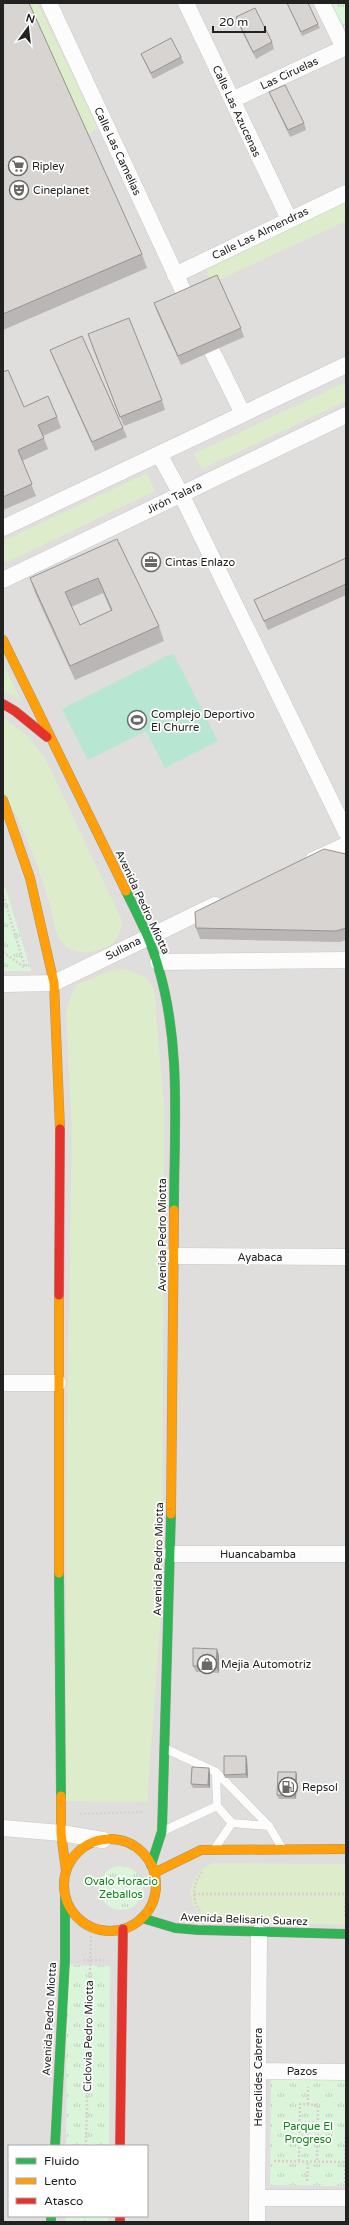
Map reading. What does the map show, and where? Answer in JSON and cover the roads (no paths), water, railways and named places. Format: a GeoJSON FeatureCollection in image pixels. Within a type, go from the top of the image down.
{"type":"FeatureCollection","features":[{"type":"Feature","properties":{"kind":"main road","name":"Avenida Pedro Miotta"},"geometry":{"type":"LineString","coordinates":[[3,640],[148,936],[158,962],[170,1014],[175,1059],[171,1554],[162,1831],[153,1869]]}},
{"type":"Feature","properties":{"kind":"main road"},"geometry":{"type":"LineString","coordinates":[[3,704],[15,711],[52,742]]}},
{"type":"Feature","properties":{"kind":"main road"},"geometry":{"type":"LineString","coordinates":[[3,800],[30,878],[54,983],[60,1097],[58,1383],[61,1833],[66,1871],[64,1894],[74,1914],[91,1927],[106,1931],[123,1929],[142,1918],[148,1911],[155,1893],[153,1869],[143,1853],[131,1845],[117,1840],[103,1840],[87,1845],[74,1856],[66,1871]]}},
{"type":"Feature","properties":{"kind":"main road"},"geometry":{"type":"LineString","coordinates":[[153,1869],[201,1850],[283,1848],[346,1849]]}},
{"type":"Feature","properties":{"kind":"main road","name":"Avenida Pedro Miotta"},"geometry":{"type":"LineString","coordinates":[[55,2145],[65,1960],[64,1894]]}},
{"type":"Feature","properties":{"kind":"main road","name":"Avenida Belisario Suarez"},"geometry":{"type":"LineString","coordinates":[[142,1918],[175,1928],[259,1933],[346,1934]]}},
{"type":"Feature","properties":{"kind":"main road"},"geometry":{"type":"LineString","coordinates":[[120,2145],[123,1929]]}},
{"type":"Feature","properties":{"kind":"street","name":"Calle Las Camelias"},"geometry":{"type":"LineString","coordinates":[[49,3],[187,299]]}},
{"type":"Feature","properties":{"kind":"street","name":"Calle Las Azucenas"},"geometry":{"type":"LineString","coordinates":[[186,3],[289,219]]}},
{"type":"Feature","properties":{"kind":"street"},"geometry":{"type":"LineString","coordinates":[[322,3],[345,47]]}},
{"type":"Feature","properties":{"kind":"street","name":"Las Ciruelas"},"geometry":{"type":"LineString","coordinates":[[232,100],[345,47]]}},
{"type":"Feature","properties":{"kind":"street","name":"Calle Las Almendras"},"geometry":{"type":"LineString","coordinates":[[175,275],[289,219],[346,193]]}},
{"type":"Feature","properties":{"kind":"street"},"geometry":{"type":"LineString","coordinates":[[212,351],[243,414]]}},
{"type":"Feature","properties":{"kind":"street"},"geometry":{"type":"LineString","coordinates":[[3,528],[346,365]]}},
{"type":"Feature","properties":{"kind":"street","name":"Jirón Talara"},"geometry":{"type":"LineString","coordinates":[[3,580],[346,415]]}},
{"type":"Feature","properties":{"kind":"street"},"geometry":{"type":"LineString","coordinates":[[159,454],[181,494],[346,832]]}},
{"type":"Feature","properties":{"kind":"street"},"geometry":{"type":"LineString","coordinates":[[296,868],[346,845]]}},
{"type":"Feature","properties":{"kind":"street","name":"Sullana"},"geometry":{"type":"LineString","coordinates":[[54,983],[148,936],[232,898]]}},
{"type":"Feature","properties":{"kind":"street"},"geometry":{"type":"LineString","coordinates":[[158,962],[346,960]]}},
{"type":"Feature","properties":{"kind":"street"},"geometry":{"type":"LineString","coordinates":[[3,984],[54,983]]}},
{"type":"Feature","properties":{"kind":"street","name":"Ayabaca"},"geometry":{"type":"LineString","coordinates":[[173,1256],[346,1257]]}},
{"type":"Feature","properties":{"kind":"street"},"geometry":{"type":"LineString","coordinates":[[3,1383],[58,1383]]}},
{"type":"Feature","properties":{"kind":"street","name":"Huancabamba"},"geometry":{"type":"LineString","coordinates":[[171,1554],[346,1554]]}},
{"type":"Feature","properties":{"kind":"street"},"geometry":{"type":"LineString","coordinates":[[3,1828],[61,1833],[103,1840]]}},
{"type":"Feature","properties":{"kind":"street","name":"Heraclides Cabrera"},"geometry":{"type":"LineString","coordinates":[[257,2222],[259,1933]]}},
{"type":"Feature","properties":{"kind":"street","name":"Pazos"},"geometry":{"type":"LineString","coordinates":[[258,2071],[346,2072]]}},
{"type":"Feature","properties":{"kind":"street"},"geometry":{"type":"LineString","coordinates":[[257,2198],[346,2198]]}},
{"type":"Feature","properties":{"kind":"lane"},"geometry":{"type":"LineString","coordinates":[[165,1748],[216,1772],[269,1826],[283,1848]]}},
{"type":"Feature","properties":{"kind":"lane"},"geometry":{"type":"LineString","coordinates":[[216,1772],[217,1806],[232,1823],[269,1826]]}},
{"type":"Feature","properties":{"kind":"lane"},"geometry":{"type":"LineString","coordinates":[[162,1831],[217,1806]]}},
{"type":"Feature","properties":{"kind":"lane"},"geometry":{"type":"LineString","coordinates":[[214,1849],[232,1823]]}},
{"type":"Feature","properties":{"kind":"place","name":"Ripley"},"geometry":{"type":"Point","coordinates":[18,166]}},
{"type":"Feature","properties":{"kind":"place","name":"Cineplanet"},"geometry":{"type":"Point","coordinates":[19,190]}},
{"type":"Feature","properties":{"kind":"place","name":"Cintas Enlazo"},"geometry":{"type":"Point","coordinates":[151,562]}},
{"type":"Feature","properties":{"kind":"place","name":"Complejo Deportivo El Churre"},"geometry":{"type":"Point","coordinates":[137,720]}},
{"type":"Feature","properties":{"kind":"place","name":"Mejia Automotriz"},"geometry":{"type":"Point","coordinates":[207,1664]}},
{"type":"Feature","properties":{"kind":"place","name":"Repsol"},"geometry":{"type":"Point","coordinates":[288,1787]}},
{"type":"Feature","properties":{"kind":"park label","name":"Ovalo Horacio Zeballos"},"geometry":{"type":"Point","coordinates":[121,1887]}},
{"type":"Feature","properties":{"kind":"park label","name":"Parque El Progreso"},"geometry":{"type":"Point","coordinates":[308,2132]}}]}
